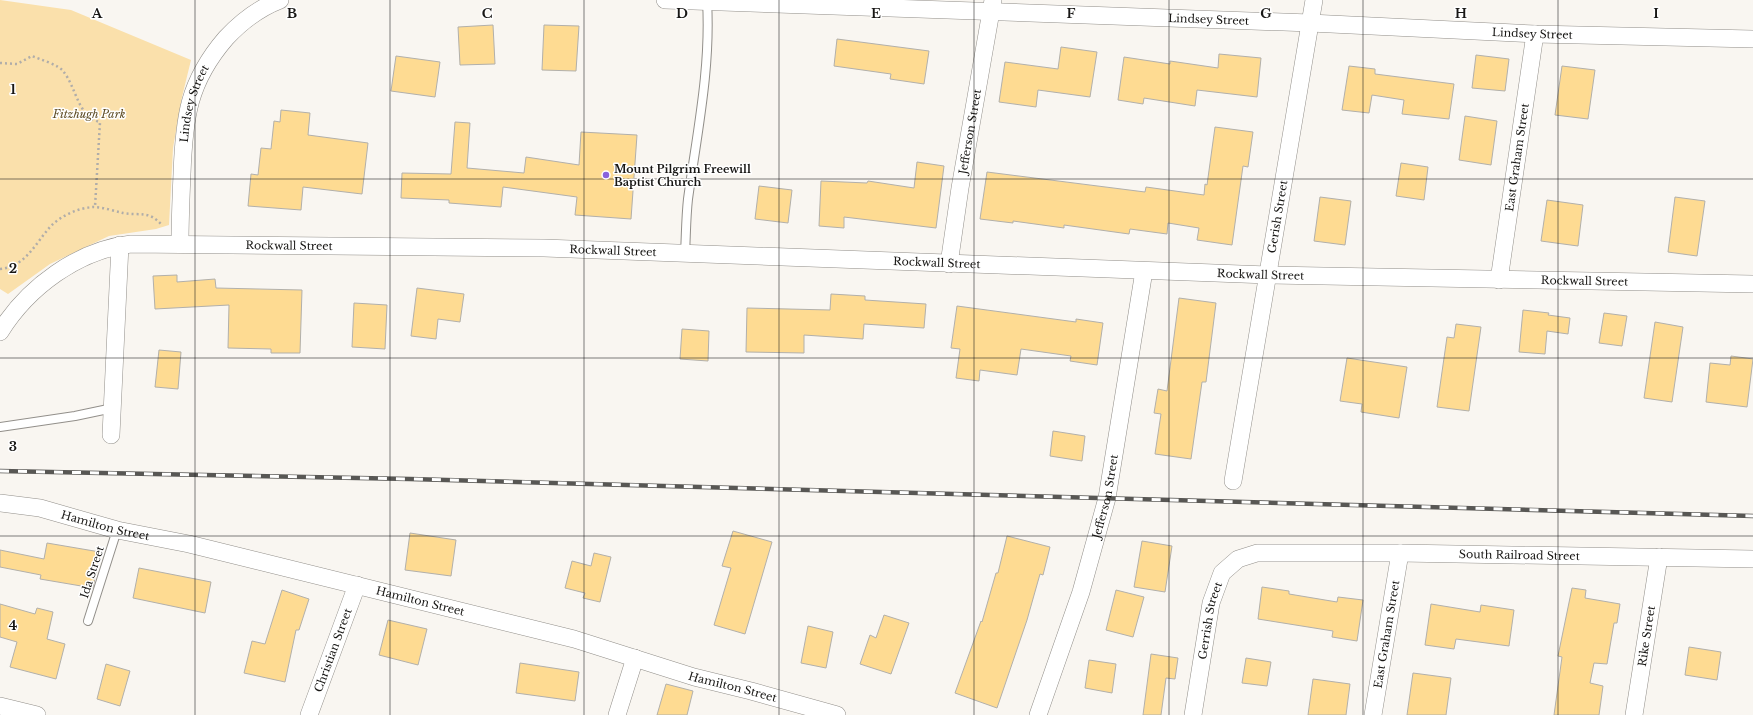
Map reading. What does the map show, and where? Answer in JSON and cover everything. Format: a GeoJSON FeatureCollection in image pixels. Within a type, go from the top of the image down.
{"type":"FeatureCollection","features":[{"type":"Feature","properties":{"kind":"street","name":"Lindsey Street"},"geometry":{"type":"LineString","coordinates":[[180,244],[184,132],[186,114],[194,90],[213,54],[231,34],[252,15],[280,0]]}},
{"type":"Feature","properties":{"kind":"street","name":"Lindsey Street"},"geometry":{"type":"LineString","coordinates":[[665,0],[707,2],[992,6],[1535,34],[1753,39]]}},
{"type":"Feature","properties":{"kind":"street","name":"Gerish Street"},"geometry":{"type":"LineString","coordinates":[[1233,481],[1314,0]]}},
{"type":"Feature","properties":{"kind":"street","name":"Jefferson Street"},"geometry":{"type":"LineString","coordinates":[[949,264],[960,188],[992,6]]}},
{"type":"Feature","properties":{"kind":"street","name":"East Graham Street"},"geometry":{"type":"LineString","coordinates":[[1500,280],[1535,34]]}},
{"type":"Feature","properties":{"kind":"street","name":"Rockwall Street"},"geometry":{"type":"LineString","coordinates":[[3,322],[27,297],[48,279],[88,256],[120,245],[180,244],[544,248],[1268,275],[1753,284]]}},
{"type":"Feature","properties":{"kind":"street"},"geometry":{"type":"LineString","coordinates":[[111,436],[120,245]]}},
{"type":"Feature","properties":{"kind":"street","name":"Jefferson Street"},"geometry":{"type":"LineString","coordinates":[[1038,715],[1081,592],[1107,498],[1144,270]]}},
{"type":"Feature","properties":{"kind":"street","name":"Hamilton Street"},"geometry":{"type":"LineString","coordinates":[[0,503],[40,508],[117,530],[189,544],[574,639],[694,677],[751,691],[832,714]]}},
{"type":"Feature","properties":{"kind":"street","name":"South Railroad Street"},"geometry":{"type":"LineString","coordinates":[[1286,552],[1753,559]]}},
{"type":"Feature","properties":{"kind":"street","name":"Gerrish Street"},"geometry":{"type":"LineString","coordinates":[[1193,715],[1211,603],[1222,573],[1238,559],[1257,553],[1286,552]]}},
{"type":"Feature","properties":{"kind":"street","name":"East Graham Street"},"geometry":{"type":"LineString","coordinates":[[1373,715],[1400,553]]}},
{"type":"Feature","properties":{"kind":"street","name":"Rike Street"},"geometry":{"type":"LineString","coordinates":[[1634,715],[1659,557]]}},
{"type":"Feature","properties":{"kind":"street","name":"Christian Street"},"geometry":{"type":"LineString","coordinates":[[309,715],[357,585]]}},
{"type":"Feature","properties":{"kind":"street"},"geometry":{"type":"LineString","coordinates":[[617,715],[635,658]]}},
{"type":"Feature","properties":{"kind":"street"},"geometry":{"type":"LineString","coordinates":[[0,706],[37,715]]}},
{"type":"Feature","properties":{"kind":"lane"},"geometry":{"type":"LineString","coordinates":[[685,254],[688,200],[702,104],[708,18],[707,2]]}},
{"type":"Feature","properties":{"kind":"lane"},"geometry":{"type":"LineString","coordinates":[[0,427],[62,418],[112,408]]}},
{"type":"Feature","properties":{"kind":"lane","name":"Ida Street"},"geometry":{"type":"LineString","coordinates":[[88,621],[117,530]]}},
{"type":"Feature","properties":{"kind":"path"},"geometry":{"type":"LineString","coordinates":[[0,63],[17,64],[32,56],[63,69],[85,113],[93,121],[100,122],[95,207]]}},
{"type":"Feature","properties":{"kind":"path"},"geometry":{"type":"LineString","coordinates":[[0,269],[9,268],[23,260],[55,222],[73,212],[95,207],[127,213],[150,215],[154,217],[180,244]]}},
{"type":"Feature","properties":{"kind":"green space","name":"Fitzhugh Park"},"geometry":{"type":"Polygon","coordinates":[[[0,0],[71,10],[191,60],[182,97],[173,148],[169,225],[156,229],[109,236],[50,264],[8,294],[0,289],[0,0]]]}},
{"type":"Feature","properties":{"kind":"building"},"geometry":{"type":"Polygon","coordinates":[[[493,25],[495,64],[460,65],[458,27],[493,25]]]}},
{"type":"Feature","properties":{"kind":"building"},"geometry":{"type":"Polygon","coordinates":[[[544,25],[579,26],[576,71],[542,70],[544,25]]]}},
{"type":"Feature","properties":{"kind":"building"},"geometry":{"type":"Polygon","coordinates":[[[837,39],[929,51],[924,84],[890,79],[891,74],[834,66],[837,39]]]}},
{"type":"Feature","properties":{"kind":"building"},"geometry":{"type":"Polygon","coordinates":[[[1061,47],[1097,52],[1090,97],[1038,90],[1036,107],[999,102],[1005,62],[1058,69],[1061,47]]]}},
{"type":"Feature","properties":{"kind":"building"},"geometry":{"type":"Polygon","coordinates":[[[1219,54],[1261,58],[1257,97],[1197,90],[1195,106],[1144,98],[1143,104],[1118,100],[1124,57],[1170,64],[1170,61],[1218,68],[1219,54]]]}},
{"type":"Feature","properties":{"kind":"building"},"geometry":{"type":"Polygon","coordinates":[[[1476,55],[1509,59],[1505,91],[1472,88],[1476,55]]]}},
{"type":"Feature","properties":{"kind":"building"},"geometry":{"type":"Polygon","coordinates":[[[396,56],[440,62],[435,97],[391,91],[396,56]]]}},
{"type":"Feature","properties":{"kind":"building"},"geometry":{"type":"Polygon","coordinates":[[[1349,66],[1375,69],[1375,74],[1454,84],[1449,119],[1402,114],[1404,100],[1372,95],[1369,113],[1342,110],[1349,66]]]}},
{"type":"Feature","properties":{"kind":"building"},"geometry":{"type":"Polygon","coordinates":[[[1562,66],[1595,70],[1588,119],[1555,115],[1562,66]]]}},
{"type":"Feature","properties":{"kind":"building"},"geometry":{"type":"Polygon","coordinates":[[[281,110],[310,113],[308,135],[368,143],[362,194],[303,187],[301,210],[248,206],[251,174],[258,175],[261,148],[271,149],[274,121],[280,122],[281,110]]]}},
{"type":"Feature","properties":{"kind":"building"},"geometry":{"type":"Polygon","coordinates":[[[1465,116],[1497,121],[1491,165],[1459,160],[1465,116]]]}},
{"type":"Feature","properties":{"kind":"building"},"geometry":{"type":"Polygon","coordinates":[[[455,122],[470,123],[467,168],[524,173],[526,157],[579,165],[581,132],[637,135],[631,219],[575,215],[577,197],[503,187],[501,207],[449,203],[449,200],[401,198],[402,173],[451,174],[455,122]]]}},
{"type":"Feature","properties":{"kind":"building"},"geometry":{"type":"Polygon","coordinates":[[[1215,127],[1253,132],[1248,167],[1243,166],[1232,245],[1197,240],[1199,228],[1168,223],[1167,234],[1130,229],[1129,234],[1064,225],[1064,228],[1013,221],[1013,223],[980,219],[987,172],[1145,192],[1146,187],[1204,195],[1205,184],[1207,185],[1215,127]]]}},
{"type":"Feature","properties":{"kind":"building"},"geometry":{"type":"Polygon","coordinates":[[[917,162],[944,166],[936,228],[844,217],[844,228],[819,226],[821,181],[867,183],[868,181],[914,188],[917,162]]]}},
{"type":"Feature","properties":{"kind":"building"},"geometry":{"type":"Polygon","coordinates":[[[1401,163],[1428,167],[1424,200],[1396,196],[1401,163]]]}},
{"type":"Feature","properties":{"kind":"building"},"geometry":{"type":"Polygon","coordinates":[[[759,186],[792,190],[788,223],[755,219],[759,186]]]}},
{"type":"Feature","properties":{"kind":"building"},"geometry":{"type":"Polygon","coordinates":[[[1320,197],[1351,201],[1345,245],[1314,241],[1320,197]]]}},
{"type":"Feature","properties":{"kind":"building"},"geometry":{"type":"Polygon","coordinates":[[[1675,197],[1705,201],[1697,256],[1668,252],[1675,197]]]}},
{"type":"Feature","properties":{"kind":"building"},"geometry":{"type":"Polygon","coordinates":[[[1547,200],[1583,205],[1578,246],[1541,241],[1547,200]]]}},
{"type":"Feature","properties":{"kind":"building"},"geometry":{"type":"Polygon","coordinates":[[[177,275],[177,282],[215,279],[216,288],[302,290],[300,353],[271,353],[271,349],[228,348],[229,305],[155,309],[153,276],[177,275]]]}},
{"type":"Feature","properties":{"kind":"building"},"geometry":{"type":"Polygon","coordinates":[[[417,288],[464,294],[460,322],[438,319],[436,339],[411,336],[417,288]]]}},
{"type":"Feature","properties":{"kind":"building"},"geometry":{"type":"Polygon","coordinates":[[[831,294],[865,296],[865,300],[926,304],[924,328],[864,324],[863,339],[804,335],[804,353],[746,352],[747,308],[830,310],[831,294]]]}},
{"type":"Feature","properties":{"kind":"building"},"geometry":{"type":"Polygon","coordinates":[[[1179,298],[1216,303],[1206,382],[1202,382],[1191,459],[1155,454],[1161,414],[1154,413],[1158,389],[1167,391],[1179,298]]]}},
{"type":"Feature","properties":{"kind":"building"},"geometry":{"type":"Polygon","coordinates":[[[354,303],[387,305],[385,349],[352,347],[354,303]]]}},
{"type":"Feature","properties":{"kind":"building"},"geometry":{"type":"Polygon","coordinates":[[[957,306],[1076,322],[1076,319],[1103,323],[1097,365],[1070,361],[1071,356],[1021,349],[1017,375],[980,370],[979,381],[956,378],[960,349],[951,348],[957,306]]]}},
{"type":"Feature","properties":{"kind":"building"},"geometry":{"type":"Polygon","coordinates":[[[1523,310],[1549,313],[1548,315],[1570,318],[1568,334],[1547,331],[1545,354],[1519,352],[1523,310]]]}},
{"type":"Feature","properties":{"kind":"building"},"geometry":{"type":"Polygon","coordinates":[[[1604,313],[1627,316],[1622,346],[1599,343],[1604,313]]]}},
{"type":"Feature","properties":{"kind":"building"},"geometry":{"type":"Polygon","coordinates":[[[1655,322],[1683,327],[1672,402],[1644,398],[1655,322]]]}},
{"type":"Feature","properties":{"kind":"building"},"geometry":{"type":"Polygon","coordinates":[[[1456,324],[1481,327],[1469,411],[1437,407],[1447,337],[1454,338],[1456,324]]]}},
{"type":"Feature","properties":{"kind":"building"},"geometry":{"type":"Polygon","coordinates":[[[682,329],[709,331],[708,361],[680,359],[682,329]]]}},
{"type":"Feature","properties":{"kind":"building"},"geometry":{"type":"Polygon","coordinates":[[[159,350],[181,352],[178,389],[155,387],[159,350]]]}},
{"type":"Feature","properties":{"kind":"building"},"geometry":{"type":"Polygon","coordinates":[[[1731,356],[1753,359],[1747,407],[1706,402],[1710,363],[1730,365],[1731,356]]]}},
{"type":"Feature","properties":{"kind":"building"},"geometry":{"type":"Polygon","coordinates":[[[1347,358],[1407,367],[1399,418],[1361,412],[1362,404],[1340,401],[1347,358]]]}},
{"type":"Feature","properties":{"kind":"building"},"geometry":{"type":"Polygon","coordinates":[[[1053,431],[1085,436],[1082,461],[1050,456],[1053,431]]]}},
{"type":"Feature","properties":{"kind":"building"},"geometry":{"type":"Polygon","coordinates":[[[733,531],[772,542],[745,634],[714,625],[731,568],[722,566],[733,531]]]}},
{"type":"Feature","properties":{"kind":"building"},"geometry":{"type":"Polygon","coordinates":[[[410,533],[456,540],[451,576],[405,570],[410,533]]]}},
{"type":"Feature","properties":{"kind":"building"},"geometry":{"type":"Polygon","coordinates":[[[1007,536],[1050,547],[1043,575],[1040,574],[1027,620],[997,708],[955,693],[981,621],[982,622],[996,573],[998,573],[1007,536]]]}},
{"type":"Feature","properties":{"kind":"building"},"geometry":{"type":"Polygon","coordinates":[[[1142,541],[1172,546],[1165,592],[1134,587],[1142,541]]]}},
{"type":"Feature","properties":{"kind":"building"},"geometry":{"type":"Polygon","coordinates":[[[47,543],[100,552],[93,588],[40,579],[41,575],[0,567],[0,550],[44,559],[47,543]]]}},
{"type":"Feature","properties":{"kind":"building"},"geometry":{"type":"Polygon","coordinates":[[[594,553],[611,557],[600,602],[583,598],[585,593],[565,588],[572,561],[591,566],[594,553]]]}},
{"type":"Feature","properties":{"kind":"building"},"geometry":{"type":"Polygon","coordinates":[[[139,568],[211,582],[205,613],[133,598],[139,568]]]}},
{"type":"Feature","properties":{"kind":"building"},"geometry":{"type":"Polygon","coordinates":[[[1262,587],[1289,591],[1289,594],[1337,602],[1338,597],[1363,600],[1357,641],[1332,637],[1333,631],[1258,619],[1262,587]]]}},
{"type":"Feature","properties":{"kind":"building"},"geometry":{"type":"Polygon","coordinates":[[[1572,588],[1586,590],[1585,598],[1620,604],[1617,623],[1614,623],[1607,664],[1594,663],[1590,683],[1603,686],[1599,715],[1554,715],[1562,657],[1558,656],[1572,588]]]}},
{"type":"Feature","properties":{"kind":"building"},"geometry":{"type":"Polygon","coordinates":[[[282,590],[309,599],[299,630],[296,630],[285,682],[244,673],[252,641],[265,644],[282,590]]]}},
{"type":"Feature","properties":{"kind":"building"},"geometry":{"type":"Polygon","coordinates":[[[1116,590],[1144,597],[1133,637],[1106,630],[1116,590]]]}},
{"type":"Feature","properties":{"kind":"building"},"geometry":{"type":"Polygon","coordinates":[[[0,604],[35,614],[37,608],[53,612],[47,639],[65,644],[56,679],[10,667],[17,642],[0,637],[0,604]]]}},
{"type":"Feature","properties":{"kind":"building"},"geometry":{"type":"Polygon","coordinates":[[[1431,604],[1480,612],[1481,605],[1514,610],[1509,646],[1456,639],[1454,649],[1425,645],[1431,604]]]}},
{"type":"Feature","properties":{"kind":"building"},"geometry":{"type":"Polygon","coordinates":[[[884,615],[909,623],[891,674],[860,664],[870,635],[876,638],[884,615]]]}},
{"type":"Feature","properties":{"kind":"building"},"geometry":{"type":"Polygon","coordinates":[[[388,620],[427,629],[418,665],[379,655],[388,620]]]}},
{"type":"Feature","properties":{"kind":"building"},"geometry":{"type":"Polygon","coordinates":[[[808,626],[833,632],[826,668],[801,663],[808,626]]]}},
{"type":"Feature","properties":{"kind":"building"},"geometry":{"type":"Polygon","coordinates":[[[1689,647],[1721,652],[1717,680],[1685,675],[1689,647]]]}},
{"type":"Feature","properties":{"kind":"building"},"geometry":{"type":"Polygon","coordinates":[[[1151,654],[1178,658],[1175,679],[1166,678],[1161,715],[1143,715],[1151,654]]]}},
{"type":"Feature","properties":{"kind":"building"},"geometry":{"type":"Polygon","coordinates":[[[1246,658],[1271,662],[1267,686],[1242,683],[1246,658]]]}},
{"type":"Feature","properties":{"kind":"building"},"geometry":{"type":"Polygon","coordinates":[[[1089,660],[1116,664],[1112,693],[1085,688],[1089,660]]]}},
{"type":"Feature","properties":{"kind":"building"},"geometry":{"type":"Polygon","coordinates":[[[520,663],[579,672],[575,701],[516,693],[520,663]]]}},
{"type":"Feature","properties":{"kind":"building"},"geometry":{"type":"Polygon","coordinates":[[[106,664],[130,671],[120,706],[97,699],[106,664]]]}},
{"type":"Feature","properties":{"kind":"building"},"geometry":{"type":"Polygon","coordinates":[[[1413,673],[1451,678],[1446,715],[1407,715],[1413,673]]]}},
{"type":"Feature","properties":{"kind":"building"},"geometry":{"type":"Polygon","coordinates":[[[1313,679],[1350,684],[1346,715],[1308,715],[1313,679]]]}},
{"type":"Feature","properties":{"kind":"building"},"geometry":{"type":"Polygon","coordinates":[[[666,684],[693,691],[687,715],[657,715],[666,684]]]}},
{"type":"Feature","properties":{"kind":"railway"},"geometry":{"type":"LineString","coordinates":[[0,471],[410,479],[1753,516]]}},
{"type":"Feature","properties":{"kind":"place","name":"Mount Pilgrim Freewill Baptist Church"},"geometry":{"type":"Point","coordinates":[606,175]}}]}
